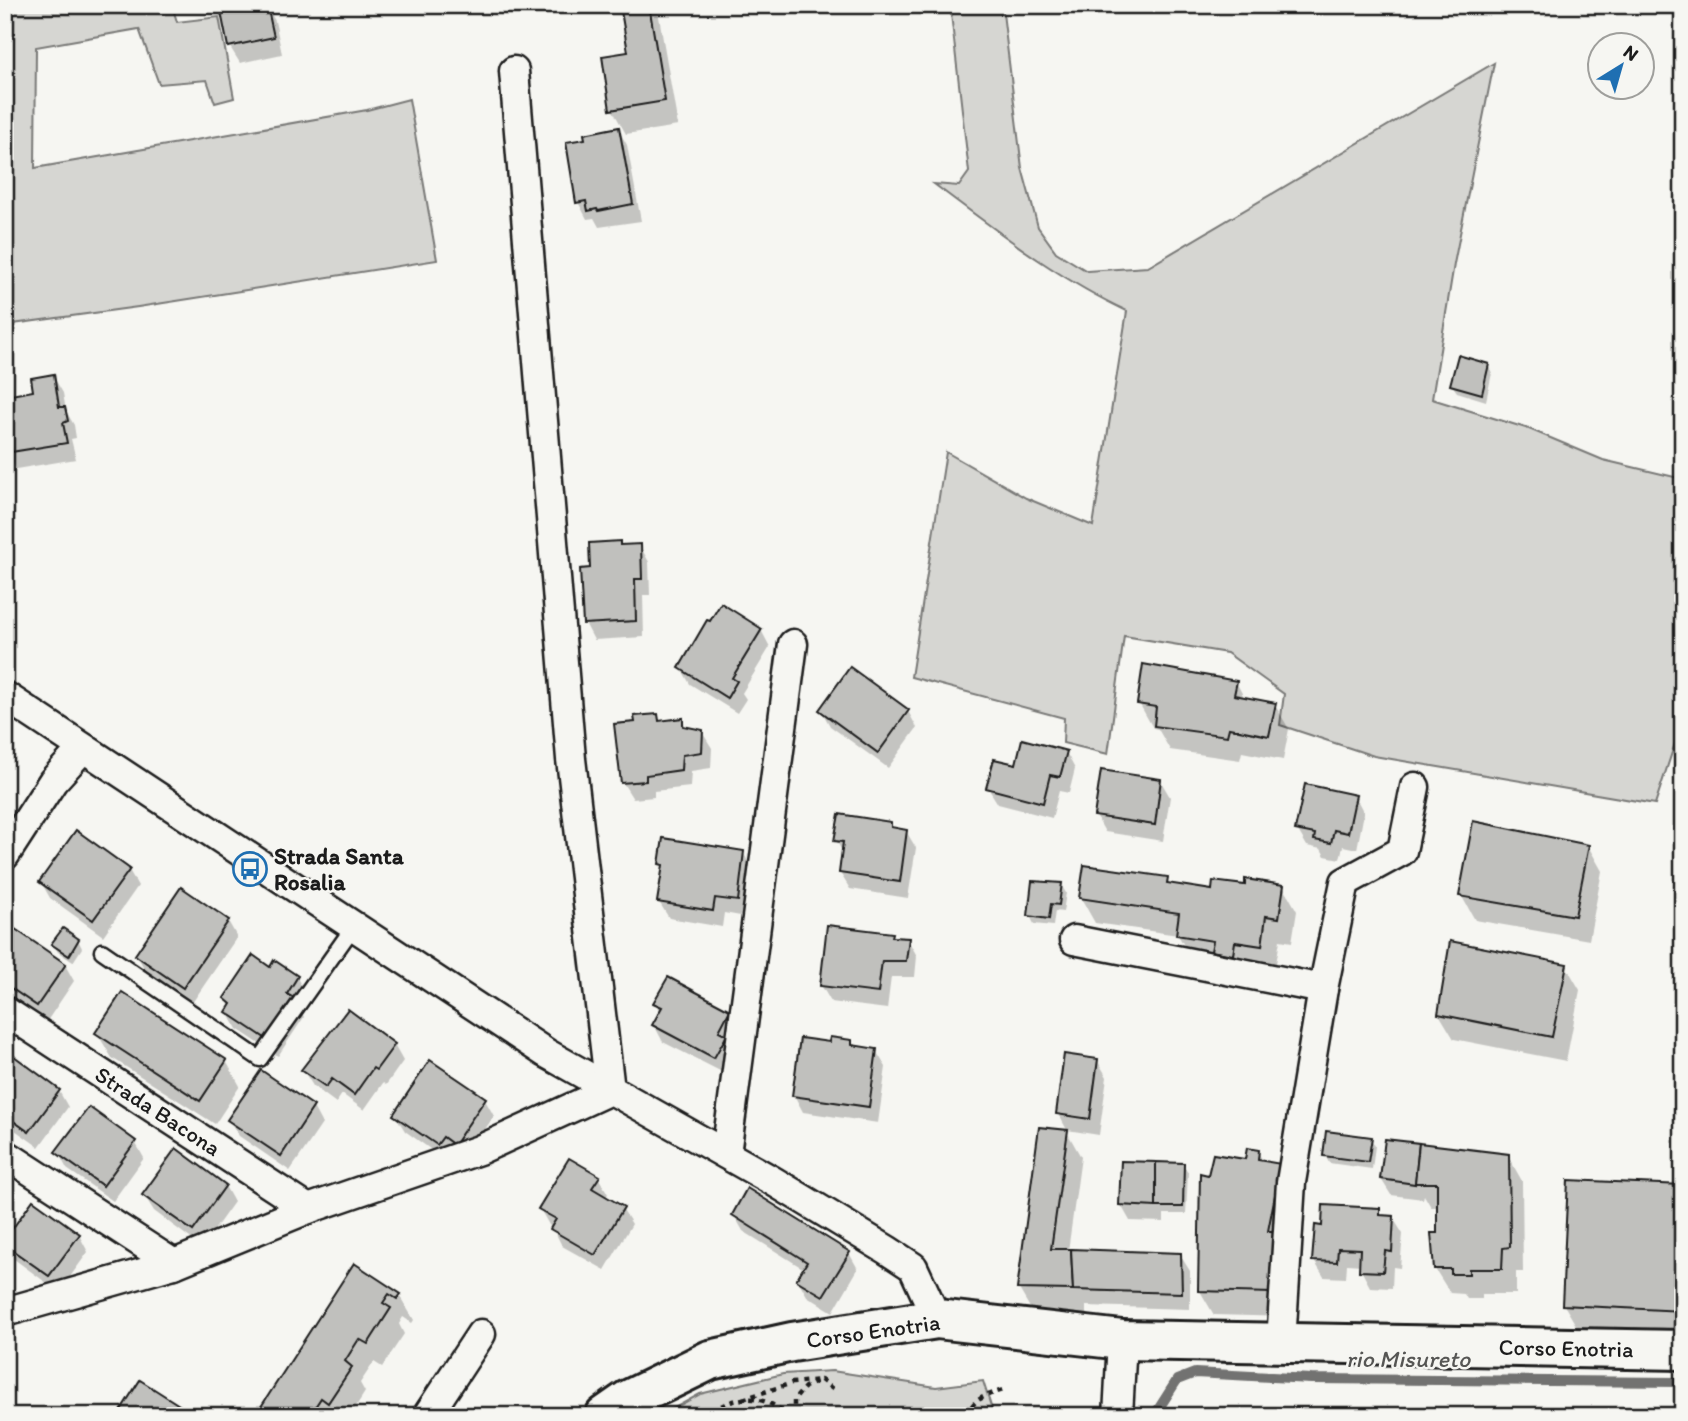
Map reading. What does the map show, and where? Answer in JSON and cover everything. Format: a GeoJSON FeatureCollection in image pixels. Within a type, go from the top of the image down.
{"type":"FeatureCollection","features":[{"type":"Feature","properties":{"kind":"main road","name":"Corso Enotria"},"geometry":{"type":"LineString","coordinates":[[605,1416],[628,1400],[710,1360],[792,1342],[937,1319],[1122,1340],[1683,1350]]}},
{"type":"Feature","properties":{"kind":"street"},"geometry":{"type":"LineString","coordinates":[[514,71],[570,759],[610,1090]]}},
{"type":"Feature","properties":{"kind":"street"},"geometry":{"type":"LineString","coordinates":[[726,1154],[793,643]]}},
{"type":"Feature","properties":{"kind":"street"},"geometry":{"type":"LineString","coordinates":[[5,696],[546,1053],[774,1181],[913,1267],[937,1319]]}},
{"type":"Feature","properties":{"kind":"street"},"geometry":{"type":"LineString","coordinates":[[5,855],[53,781],[83,748]]}},
{"type":"Feature","properties":{"kind":"street"},"geometry":{"type":"LineString","coordinates":[[1281,1343],[1291,1182],[1323,989],[1345,882],[1402,852],[1415,788]]}},
{"type":"Feature","properties":{"kind":"street"},"geometry":{"type":"LineString","coordinates":[[1074,940],[1323,989]]}},
{"type":"Feature","properties":{"kind":"street","name":"Strada Bacona"},"geometry":{"type":"LineString","coordinates":[[7,1012],[307,1209]]}},
{"type":"Feature","properties":{"kind":"street"},"geometry":{"type":"LineString","coordinates":[[5,1312],[174,1264],[307,1209],[480,1150],[610,1090]]}},
{"type":"Feature","properties":{"kind":"street"},"geometry":{"type":"LineString","coordinates":[[5,1154],[174,1264]]}},
{"type":"Feature","properties":{"kind":"street"},"geometry":{"type":"LineString","coordinates":[[427,1416],[481,1334]]}},
{"type":"Feature","properties":{"kind":"street"},"geometry":{"type":"LineString","coordinates":[[1118,1416],[1122,1340]]}},
{"type":"Feature","properties":{"kind":"lane"},"geometry":{"type":"LineString","coordinates":[[102,951],[260,1059],[354,926]]}},
{"type":"Feature","properties":{"kind":"path"},"geometry":{"type":"LineString","coordinates":[[794,1416],[794,1400],[805,1387],[821,1380]]}},
{"type":"Feature","properties":{"kind":"path"},"geometry":{"type":"LineString","coordinates":[[704,1416],[723,1404],[792,1383],[821,1380],[834,1390]]}},
{"type":"Feature","properties":{"kind":"path"},"geometry":{"type":"LineString","coordinates":[[969,1416],[969,1409],[974,1402],[1006,1389]]}},
{"type":"Feature","properties":{"kind":"path"},"geometry":{"type":"LineString","coordinates":[[743,1399],[763,1399],[789,1416]]}},
{"type":"Feature","properties":{"kind":"shaded area"},"geometry":{"type":"Polygon","coordinates":[[[5,5],[172,5],[177,22],[219,17],[234,98],[215,103],[207,80],[159,84],[139,29],[36,47],[35,168],[367,110],[409,99],[437,260],[5,325],[5,5]]]}},
{"type":"Feature","properties":{"kind":"shaded area"},"geometry":{"type":"Polygon","coordinates":[[[950,5],[1002,5],[1022,168],[1038,227],[1056,252],[1087,271],[1148,267],[1494,63],[1454,264],[1432,399],[1529,429],[1603,460],[1683,479],[1683,719],[1655,804],[1374,756],[1280,725],[1284,694],[1227,653],[1124,636],[1108,754],[1063,743],[1064,718],[911,677],[946,452],[1026,498],[1093,526],[1127,311],[1052,269],[934,184],[959,186],[969,172],[950,5]]]}},
{"type":"Feature","properties":{"kind":"shaded area"},"geometry":{"type":"Polygon","coordinates":[[[832,1371],[936,1387],[983,1381],[994,1416],[660,1416],[700,1394],[783,1374],[832,1371]]]}},
{"type":"Feature","properties":{"kind":"building"},"geometry":{"type":"Polygon","coordinates":[[[267,5],[274,37],[228,47],[221,12],[267,5]]]}},
{"type":"Feature","properties":{"kind":"building"},"geometry":{"type":"Polygon","coordinates":[[[620,5],[649,5],[665,101],[610,110],[602,56],[628,52],[620,5]]]}},
{"type":"Feature","properties":{"kind":"building"},"geometry":{"type":"Polygon","coordinates":[[[619,127],[633,204],[588,211],[586,201],[576,203],[566,142],[585,139],[584,134],[619,127]]]}},
{"type":"Feature","properties":{"kind":"building"},"geometry":{"type":"Polygon","coordinates":[[[1458,355],[1489,364],[1482,394],[1450,385],[1458,355]]]}},
{"type":"Feature","properties":{"kind":"building"},"geometry":{"type":"Polygon","coordinates":[[[54,374],[59,407],[65,407],[68,421],[63,423],[67,443],[5,453],[5,429],[9,429],[5,396],[33,391],[31,378],[54,374]]]}},
{"type":"Feature","properties":{"kind":"building"},"geometry":{"type":"Polygon","coordinates":[[[620,541],[620,545],[641,544],[642,579],[635,579],[636,621],[583,624],[580,569],[590,568],[589,543],[620,541]]]}},
{"type":"Feature","properties":{"kind":"building"},"geometry":{"type":"Polygon","coordinates":[[[721,603],[762,629],[732,678],[737,681],[727,698],[679,668],[707,620],[710,621],[721,603]]]}},
{"type":"Feature","properties":{"kind":"building"},"geometry":{"type":"Polygon","coordinates":[[[1143,664],[1237,681],[1234,695],[1276,703],[1269,736],[1229,728],[1227,736],[1154,726],[1156,707],[1137,704],[1143,664]]]}},
{"type":"Feature","properties":{"kind":"building"},"geometry":{"type":"Polygon","coordinates":[[[850,667],[909,710],[878,753],[819,710],[850,667]]]}},
{"type":"Feature","properties":{"kind":"building"},"geometry":{"type":"Polygon","coordinates":[[[658,714],[659,721],[683,718],[683,726],[703,730],[702,752],[682,755],[681,770],[646,775],[646,781],[621,783],[614,724],[635,722],[634,716],[658,714]]]}},
{"type":"Feature","properties":{"kind":"building"},"geometry":{"type":"Polygon","coordinates":[[[1022,739],[1067,751],[1060,777],[1050,775],[1043,803],[986,788],[994,759],[1016,764],[1022,739]]]}},
{"type":"Feature","properties":{"kind":"building"},"geometry":{"type":"Polygon","coordinates":[[[1101,770],[1161,779],[1155,825],[1094,816],[1101,770]]]}},
{"type":"Feature","properties":{"kind":"building"},"geometry":{"type":"Polygon","coordinates":[[[1305,784],[1356,795],[1348,833],[1334,830],[1331,843],[1314,840],[1315,834],[1295,830],[1305,784]]]}},
{"type":"Feature","properties":{"kind":"building"},"geometry":{"type":"Polygon","coordinates":[[[839,814],[891,822],[891,827],[907,830],[900,882],[839,873],[843,842],[834,841],[839,814]]]}},
{"type":"Feature","properties":{"kind":"building"},"geometry":{"type":"Polygon","coordinates":[[[1473,821],[1589,845],[1575,916],[1459,896],[1473,821]]]}},
{"type":"Feature","properties":{"kind":"building"},"geometry":{"type":"Polygon","coordinates":[[[76,830],[130,869],[93,920],[39,882],[76,830]]]}},
{"type":"Feature","properties":{"kind":"building"},"geometry":{"type":"Polygon","coordinates":[[[663,838],[744,851],[738,901],[715,898],[713,911],[657,902],[663,865],[659,864],[663,838]]]}},
{"type":"Feature","properties":{"kind":"building"},"geometry":{"type":"Polygon","coordinates":[[[1084,865],[1168,877],[1167,883],[1212,890],[1213,881],[1245,885],[1245,879],[1284,885],[1279,918],[1266,916],[1262,946],[1235,942],[1233,955],[1211,951],[1213,941],[1176,935],[1179,913],[1079,898],[1084,865]]]}},
{"type":"Feature","properties":{"kind":"building"},"geometry":{"type":"Polygon","coordinates":[[[1032,881],[1062,883],[1059,905],[1051,904],[1049,919],[1028,916],[1032,881]]]}},
{"type":"Feature","properties":{"kind":"building"},"geometry":{"type":"Polygon","coordinates":[[[181,887],[229,920],[183,988],[135,955],[181,887]]]}},
{"type":"Feature","properties":{"kind":"building"},"geometry":{"type":"Polygon","coordinates":[[[5,922],[66,964],[37,1006],[5,984],[5,922]]]}},
{"type":"Feature","properties":{"kind":"building"},"geometry":{"type":"Polygon","coordinates":[[[827,925],[893,933],[892,937],[909,938],[906,961],[882,961],[878,993],[820,986],[827,925]]]}},
{"type":"Feature","properties":{"kind":"building"},"geometry":{"type":"Polygon","coordinates":[[[63,928],[79,939],[69,956],[51,944],[63,928]]]}},
{"type":"Feature","properties":{"kind":"building"},"geometry":{"type":"Polygon","coordinates":[[[1450,941],[1567,964],[1552,1037],[1438,1014],[1450,941]]]}},
{"type":"Feature","properties":{"kind":"building"},"geometry":{"type":"Polygon","coordinates":[[[253,955],[270,967],[274,960],[298,976],[287,994],[296,999],[268,1040],[226,1012],[231,1004],[224,998],[253,955]]]}},
{"type":"Feature","properties":{"kind":"building"},"geometry":{"type":"Polygon","coordinates":[[[668,977],[730,1010],[719,1031],[727,1035],[714,1058],[652,1025],[662,1007],[653,1003],[668,977]]]}},
{"type":"Feature","properties":{"kind":"building"},"geometry":{"type":"Polygon","coordinates":[[[122,992],[227,1060],[200,1101],[95,1033],[122,992]]]}},
{"type":"Feature","properties":{"kind":"building"},"geometry":{"type":"Polygon","coordinates":[[[348,1009],[395,1044],[376,1070],[373,1068],[354,1095],[332,1079],[326,1087],[301,1070],[348,1009]]]}},
{"type":"Feature","properties":{"kind":"building"},"geometry":{"type":"Polygon","coordinates":[[[830,1037],[852,1040],[852,1045],[877,1049],[869,1107],[792,1096],[800,1038],[829,1042],[830,1037]]]}},
{"type":"Feature","properties":{"kind":"building"},"geometry":{"type":"Polygon","coordinates":[[[10,1053],[60,1090],[29,1132],[5,1115],[5,1059],[10,1053]]]}},
{"type":"Feature","properties":{"kind":"building"},"geometry":{"type":"Polygon","coordinates":[[[1064,1054],[1098,1059],[1090,1119],[1056,1114],[1064,1054]]]}},
{"type":"Feature","properties":{"kind":"building"},"geometry":{"type":"Polygon","coordinates":[[[430,1060],[486,1098],[454,1145],[443,1137],[437,1145],[393,1115],[430,1060]]]}},
{"type":"Feature","properties":{"kind":"building"},"geometry":{"type":"Polygon","coordinates":[[[261,1070],[314,1106],[281,1156],[227,1120],[261,1070]]]}},
{"type":"Feature","properties":{"kind":"building"},"geometry":{"type":"Polygon","coordinates":[[[89,1107],[136,1141],[103,1186],[55,1152],[89,1107]]]}},
{"type":"Feature","properties":{"kind":"building"},"geometry":{"type":"Polygon","coordinates":[[[1039,1127],[1068,1130],[1051,1249],[1071,1249],[1073,1290],[1017,1289],[1039,1127]]]}},
{"type":"Feature","properties":{"kind":"building"},"geometry":{"type":"Polygon","coordinates":[[[1326,1131],[1372,1137],[1368,1162],[1323,1156],[1326,1131]]]}},
{"type":"Feature","properties":{"kind":"building"},"geometry":{"type":"Polygon","coordinates":[[[1385,1139],[1419,1143],[1415,1184],[1380,1179],[1385,1139]]]}},
{"type":"Feature","properties":{"kind":"building"},"geometry":{"type":"Polygon","coordinates":[[[1419,1143],[1509,1154],[1510,1247],[1503,1248],[1502,1269],[1469,1269],[1469,1274],[1451,1274],[1451,1269],[1434,1269],[1431,1233],[1437,1233],[1437,1183],[1415,1183],[1419,1143]]]}},
{"type":"Feature","properties":{"kind":"building"},"geometry":{"type":"Polygon","coordinates":[[[176,1148],[226,1185],[193,1231],[142,1195],[176,1148]]]}},
{"type":"Feature","properties":{"kind":"building"},"geometry":{"type":"Polygon","coordinates":[[[1247,1148],[1259,1150],[1258,1160],[1281,1164],[1268,1231],[1273,1231],[1272,1293],[1198,1291],[1200,1173],[1208,1175],[1213,1154],[1245,1159],[1247,1148]]]}},
{"type":"Feature","properties":{"kind":"building"},"geometry":{"type":"Polygon","coordinates":[[[569,1158],[600,1176],[592,1188],[624,1207],[595,1255],[550,1229],[556,1219],[538,1209],[569,1158]]]}},
{"type":"Feature","properties":{"kind":"building"},"geometry":{"type":"Polygon","coordinates":[[[1121,1161],[1156,1162],[1156,1207],[1119,1205],[1121,1161]]]}},
{"type":"Feature","properties":{"kind":"building"},"geometry":{"type":"Polygon","coordinates":[[[1156,1162],[1184,1163],[1183,1207],[1156,1207],[1156,1162]]]}},
{"type":"Feature","properties":{"kind":"building"},"geometry":{"type":"Polygon","coordinates":[[[1568,1180],[1683,1185],[1683,1311],[1562,1305],[1568,1180]]]}},
{"type":"Feature","properties":{"kind":"building"},"geometry":{"type":"Polygon","coordinates":[[[747,1188],[850,1252],[823,1296],[796,1280],[807,1262],[732,1215],[747,1188]]]}},
{"type":"Feature","properties":{"kind":"building"},"geometry":{"type":"Polygon","coordinates":[[[33,1200],[80,1234],[49,1276],[5,1245],[5,1239],[33,1200]]]}},
{"type":"Feature","properties":{"kind":"building"},"geometry":{"type":"Polygon","coordinates":[[[1323,1205],[1380,1208],[1380,1215],[1394,1216],[1392,1252],[1385,1251],[1383,1272],[1359,1271],[1360,1249],[1338,1248],[1337,1262],[1312,1261],[1315,1225],[1322,1226],[1323,1205]]]}},
{"type":"Feature","properties":{"kind":"building"},"geometry":{"type":"Polygon","coordinates":[[[1071,1249],[1181,1253],[1182,1293],[1073,1290],[1071,1249]]]}},
{"type":"Feature","properties":{"kind":"building"},"geometry":{"type":"Polygon","coordinates":[[[354,1263],[401,1294],[397,1299],[389,1294],[383,1303],[391,1308],[368,1344],[359,1339],[345,1361],[352,1367],[328,1403],[321,1398],[309,1416],[255,1416],[354,1263]]]}},
{"type":"Feature","properties":{"kind":"building"},"geometry":{"type":"Polygon","coordinates":[[[140,1380],[190,1412],[187,1416],[117,1416],[140,1380]]]}},
{"type":"Feature","properties":{"kind":"waterway","name":"rio Misureto"},"geometry":{"type":"LineString","coordinates":[[1154,1416],[1177,1380],[1195,1373],[1311,1379],[1683,1382]]}},
{"type":"Feature","properties":{"kind":"place","name":"Strada Santa Rosalia"},"geometry":{"type":"Point","coordinates":[250,869]}}]}
